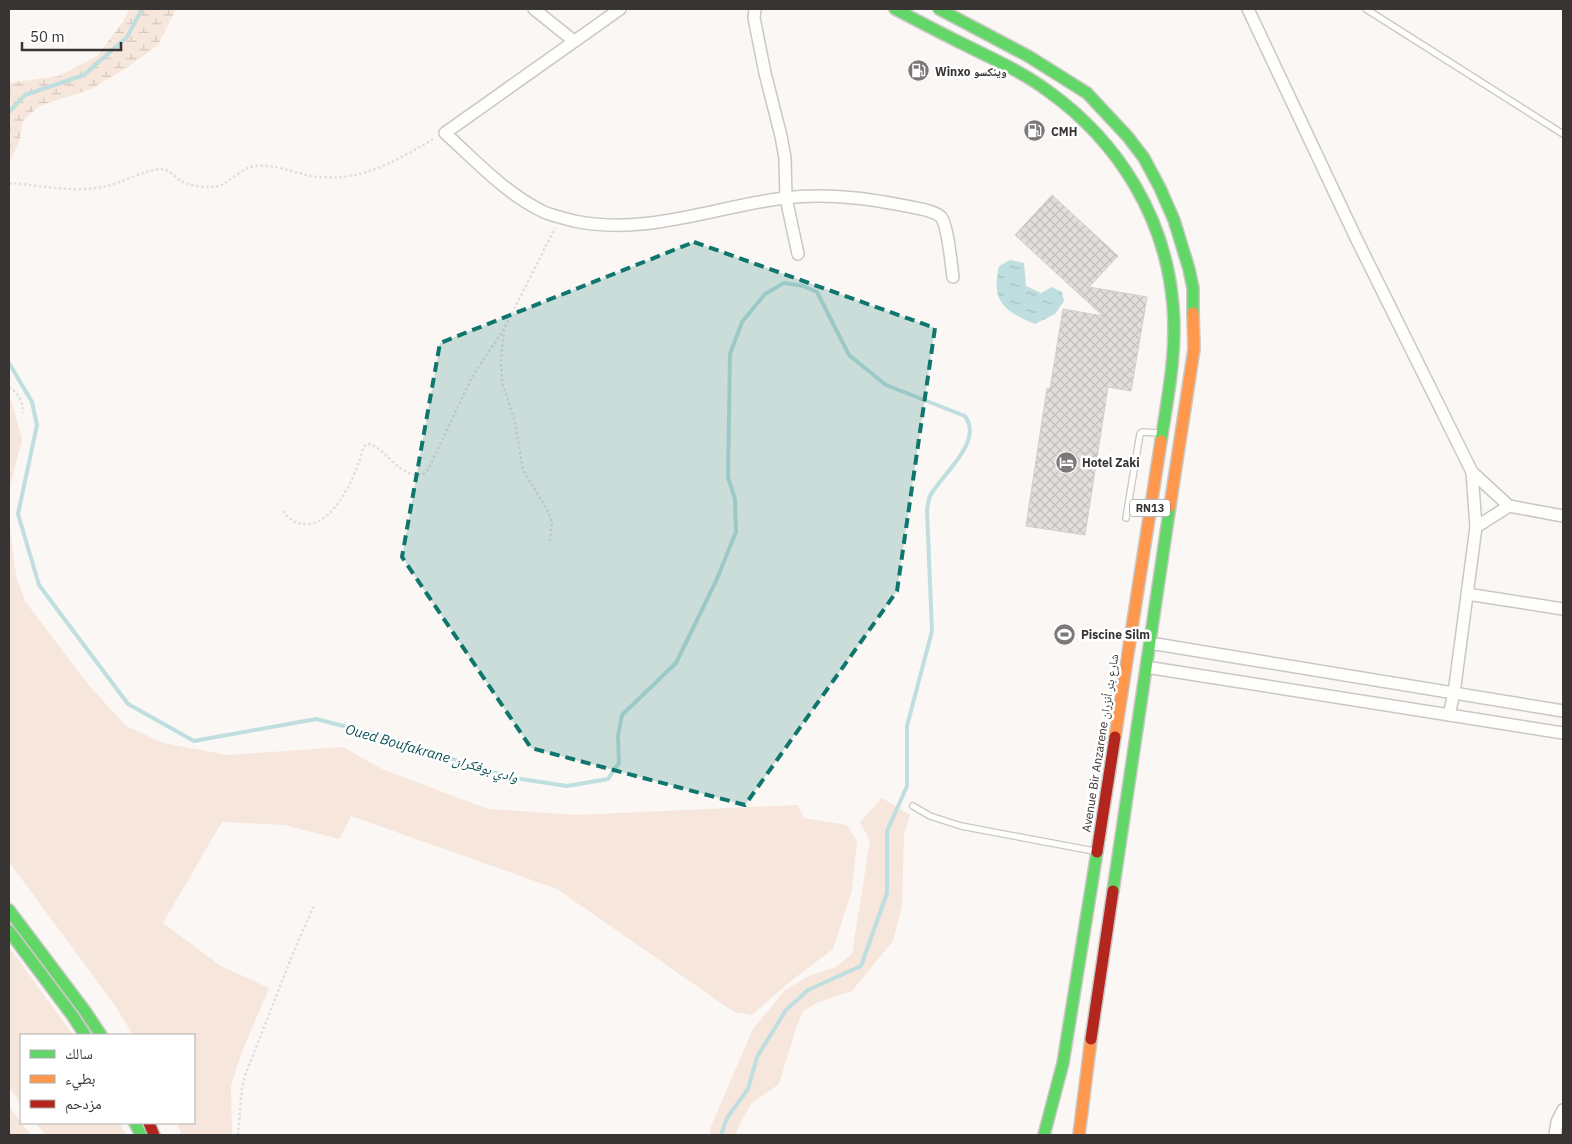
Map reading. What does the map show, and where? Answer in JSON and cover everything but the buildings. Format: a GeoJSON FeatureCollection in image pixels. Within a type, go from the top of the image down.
{"type":"FeatureCollection","features":[{"type":"Feature","properties":{"kind":"main road","name":"Avenue Bir Anzarene شارع بئر أنزران"},"geometry":{"type":"LineString","coordinates":[[895,9],[1016,71],[1048,90],[1071,108],[1101,137],[1132,178],[1149,207],[1161,236],[1173,292],[1174,343],[1162,434],[1063,1063],[1044,1135]]}},
{"type":"Feature","properties":{"kind":"main road","name":"RN13"},"geometry":{"type":"LineString","coordinates":[[939,9],[1028,56],[1087,93],[1112,118],[1144,158],[1160,188],[1174,220],[1190,269],[1193,288],[1194,349],[1094,1014],[1078,1135]]}},
{"type":"Feature","properties":{"kind":"main road"},"geometry":{"type":"LineString","coordinates":[[1130,639],[1150,643]]}},
{"type":"Feature","properties":{"kind":"main road"},"geometry":{"type":"LineString","coordinates":[[1126,664],[1146,668]]}},
{"type":"Feature","properties":{"kind":"main road"},"geometry":{"type":"LineString","coordinates":[[9,910],[100,1034]]}},
{"type":"Feature","properties":{"kind":"main road"},"geometry":{"type":"LineString","coordinates":[[9,931],[84,1034]]}},
{"type":"Feature","properties":{"kind":"street"},"geometry":{"type":"LineString","coordinates":[[534,9],[574,41]]}},
{"type":"Feature","properties":{"kind":"street"},"geometry":{"type":"LineString","coordinates":[[619,9],[445,133],[508,189],[542,211],[560,218],[591,224],[613,226],[658,222],[786,198],[820,196],[865,198],[926,210],[936,213],[942,218],[953,276]]}},
{"type":"Feature","properties":{"kind":"street"},"geometry":{"type":"LineString","coordinates":[[755,9],[754,18],[765,73],[781,136],[786,178],[786,198],[798,254]]}},
{"type":"Feature","properties":{"kind":"street"},"geometry":{"type":"LineString","coordinates":[[1248,9],[1356,238],[1472,472],[1509,506],[1563,516]]}},
{"type":"Feature","properties":{"kind":"street"},"geometry":{"type":"LineString","coordinates":[[1449,715],[1454,693],[1476,527],[1472,472]]}},
{"type":"Feature","properties":{"kind":"street"},"geometry":{"type":"LineString","coordinates":[[1476,527],[1509,506]]}},
{"type":"Feature","properties":{"kind":"street"},"geometry":{"type":"LineString","coordinates":[[1467,594],[1563,610]]}},
{"type":"Feature","properties":{"kind":"street"},"geometry":{"type":"LineString","coordinates":[[1150,643],[1563,711]]}},
{"type":"Feature","properties":{"kind":"street"},"geometry":{"type":"LineString","coordinates":[[1146,668],[1563,733]]}},
{"type":"Feature","properties":{"kind":"street"},"geometry":{"type":"LineString","coordinates":[[1555,1135],[1557,1122],[1563,1110]]}},
{"type":"Feature","properties":{"kind":"lane"},"geometry":{"type":"LineString","coordinates":[[1366,9],[1563,134]]}},
{"type":"Feature","properties":{"kind":"lane"},"geometry":{"type":"LineString","coordinates":[[1126,518],[1140,432],[1162,434]]}},
{"type":"Feature","properties":{"kind":"lane"},"geometry":{"type":"LineString","coordinates":[[913,806],[930,816],[962,826],[1096,851]]}},
{"type":"Feature","properties":{"kind":"path"},"geometry":{"type":"LineString","coordinates":[[9,183],[54,188],[92,188],[120,182],[159,169],[168,170],[182,182],[214,188],[224,184],[242,170],[257,166],[286,169],[319,177],[352,176],[368,173],[400,159],[445,133]]}},
{"type":"Feature","properties":{"kind":"path"},"geometry":{"type":"LineString","coordinates":[[283,511],[290,521],[298,524],[315,523],[321,520],[332,510],[346,492],[366,444],[373,445],[402,471],[409,474],[422,475],[428,470],[472,377],[504,328],[560,218]]}},
{"type":"Feature","properties":{"kind":"path"},"geometry":{"type":"LineString","coordinates":[[504,328],[501,347],[502,382],[514,418],[523,470],[551,519],[550,541]]}},
{"type":"Feature","properties":{"kind":"path"},"geometry":{"type":"LineString","coordinates":[[9,387],[20,398],[23,407],[22,414]]}},
{"type":"Feature","properties":{"kind":"path"},"geometry":{"type":"LineString","coordinates":[[238,1135],[242,1087],[246,1073],[296,946],[314,906]]}},
{"type":"Feature","properties":{"kind":"highlighted area"},"geometry":{"type":"Polygon","coordinates":[[[694,242],[935,328],[897,591],[745,805],[531,748],[402,557],[440,343],[694,242]]]}},
{"type":"Feature","properties":{"kind":"green space"},"geometry":{"type":"Polygon","coordinates":[[[130,9],[176,9],[158,45],[128,67],[91,89],[39,106],[23,121],[19,142],[9,163],[9,83],[59,76],[97,56],[130,9]]]}},
{"type":"Feature","properties":{"kind":"green space"},"geometry":{"type":"Polygon","coordinates":[[[9,397],[22,440],[9,490],[9,397]]]}},
{"type":"Feature","properties":{"kind":"green space"},"geometry":{"type":"Polygon","coordinates":[[[9,519],[16,576],[25,601],[87,683],[126,726],[163,743],[227,755],[343,747],[382,769],[488,809],[576,815],[798,805],[804,818],[847,825],[857,841],[852,890],[833,949],[791,981],[752,1015],[734,1012],[557,889],[351,816],[339,839],[285,825],[222,822],[163,923],[221,966],[269,988],[241,1054],[231,1086],[232,1135],[182,1135],[177,1124],[195,1124],[195,1034],[132,1034],[114,1004],[9,862],[9,519]]]}},
{"type":"Feature","properties":{"kind":"green space"},"geometry":{"type":"Polygon","coordinates":[[[882,798],[910,815],[904,835],[902,907],[893,941],[852,991],[819,1002],[803,1011],[779,1084],[751,1104],[737,1129],[736,1135],[710,1135],[711,1126],[753,1029],[785,990],[809,976],[836,967],[852,954],[870,841],[860,822],[882,798]]]}},
{"type":"Feature","properties":{"kind":"green space"},"geometry":{"type":"Polygon","coordinates":[[[9,947],[72,1034],[20,1034],[20,1103],[9,1087],[9,947]]]}},
{"type":"Feature","properties":{"kind":"green space"},"geometry":{"type":"Polygon","coordinates":[[[9,1107],[20,1121],[20,1124],[22,1124],[31,1135],[9,1135],[9,1107]]]}},
{"type":"Feature","properties":{"kind":"green space"},"geometry":{"type":"Polygon","coordinates":[[[37,1124],[120,1124],[126,1135],[46,1135],[37,1124]]]}},
{"type":"Feature","properties":{"kind":"water"},"geometry":{"type":"Polygon","coordinates":[[[1010,260],[1024,263],[1026,286],[1041,293],[1052,287],[1062,292],[1064,301],[1055,314],[1035,324],[1007,309],[1002,303],[998,296],[997,288],[999,266],[1010,260]]]}},
{"type":"Feature","properties":{"kind":"waterway","name":"Oued Boufakrane وادي بوفكران"},"geometry":{"type":"LineString","coordinates":[[9,112],[25,95],[84,75],[127,37],[142,9]]}},
{"type":"Feature","properties":{"kind":"waterway","name":"Oued Boufakrane وادي بوفكران"},"geometry":{"type":"LineString","coordinates":[[9,363],[32,402],[37,425],[18,514],[39,585],[128,704],[194,741],[316,719],[371,733],[508,777],[567,786],[608,779],[619,763],[618,736],[622,715],[676,663],[716,581],[736,532],[735,499],[728,477],[730,354],[742,322],[765,294],[784,283],[803,286],[817,292],[849,355],[886,385],[965,416],[969,426],[969,436],[965,447],[928,501],[932,631],[907,726],[907,786],[887,831],[887,893],[861,966],[808,990],[786,1010],[757,1057],[748,1089],[727,1118],[721,1135]]}},
{"type":"Feature","properties":{"kind":"traffic: fast"},"geometry":{"type":"LineString","coordinates":[[895,9],[1005,65],[1048,91],[1073,111],[1096,134],[1117,158],[1134,185],[1149,213],[1160,242],[1169,274],[1173,306],[1173,357],[1161,441]]}},
{"type":"Feature","properties":{"kind":"traffic: fast"},"geometry":{"type":"LineString","coordinates":[[939,9],[1028,56],[1087,93],[1128,137],[1144,158],[1174,220],[1193,288],[1193,313]]}},
{"type":"Feature","properties":{"kind":"traffic: fast"},"geometry":{"type":"LineString","coordinates":[[1113,891],[1170,506]]}},
{"type":"Feature","properties":{"kind":"traffic: fast"},"geometry":{"type":"LineString","coordinates":[[1044,1135],[1063,1063],[1097,852]]}},
{"type":"Feature","properties":{"kind":"traffic: fast"},"geometry":{"type":"LineString","coordinates":[[9,910],[100,1034]]}},
{"type":"Feature","properties":{"kind":"traffic: fast"},"geometry":{"type":"LineString","coordinates":[[9,931],[84,1034]]}},
{"type":"Feature","properties":{"kind":"traffic: fast"},"geometry":{"type":"LineString","coordinates":[[136,1124],[141,1135]]}},
{"type":"Feature","properties":{"kind":"traffic: slow"},"geometry":{"type":"LineString","coordinates":[[1170,506],[1194,349],[1193,313]]}},
{"type":"Feature","properties":{"kind":"traffic: slow"},"geometry":{"type":"LineString","coordinates":[[1115,737],[1161,441]]}},
{"type":"Feature","properties":{"kind":"traffic: slow"},"geometry":{"type":"LineString","coordinates":[[1079,1135],[1091,1039]]}},
{"type":"Feature","properties":{"kind":"traffic: jam"},"geometry":{"type":"LineString","coordinates":[[1097,852],[1115,737]]}},
{"type":"Feature","properties":{"kind":"traffic: jam"},"geometry":{"type":"LineString","coordinates":[[1091,1039],[1113,891]]}},
{"type":"Feature","properties":{"kind":"traffic: jam"},"geometry":{"type":"LineString","coordinates":[[149,1124],[154,1135]]}},
{"type":"Feature","properties":{"kind":"place","name":"Winxo وينكسو"},"geometry":{"type":"Point","coordinates":[919,71]}},
{"type":"Feature","properties":{"kind":"place","name":"CMH"},"geometry":{"type":"Point","coordinates":[1035,131]}},
{"type":"Feature","properties":{"kind":"place","name":"Hotel Zaki"},"geometry":{"type":"Point","coordinates":[1066,462]}},
{"type":"Feature","properties":{"kind":"place","name":"Piscine Silm"},"geometry":{"type":"Point","coordinates":[1065,634]}}]}
